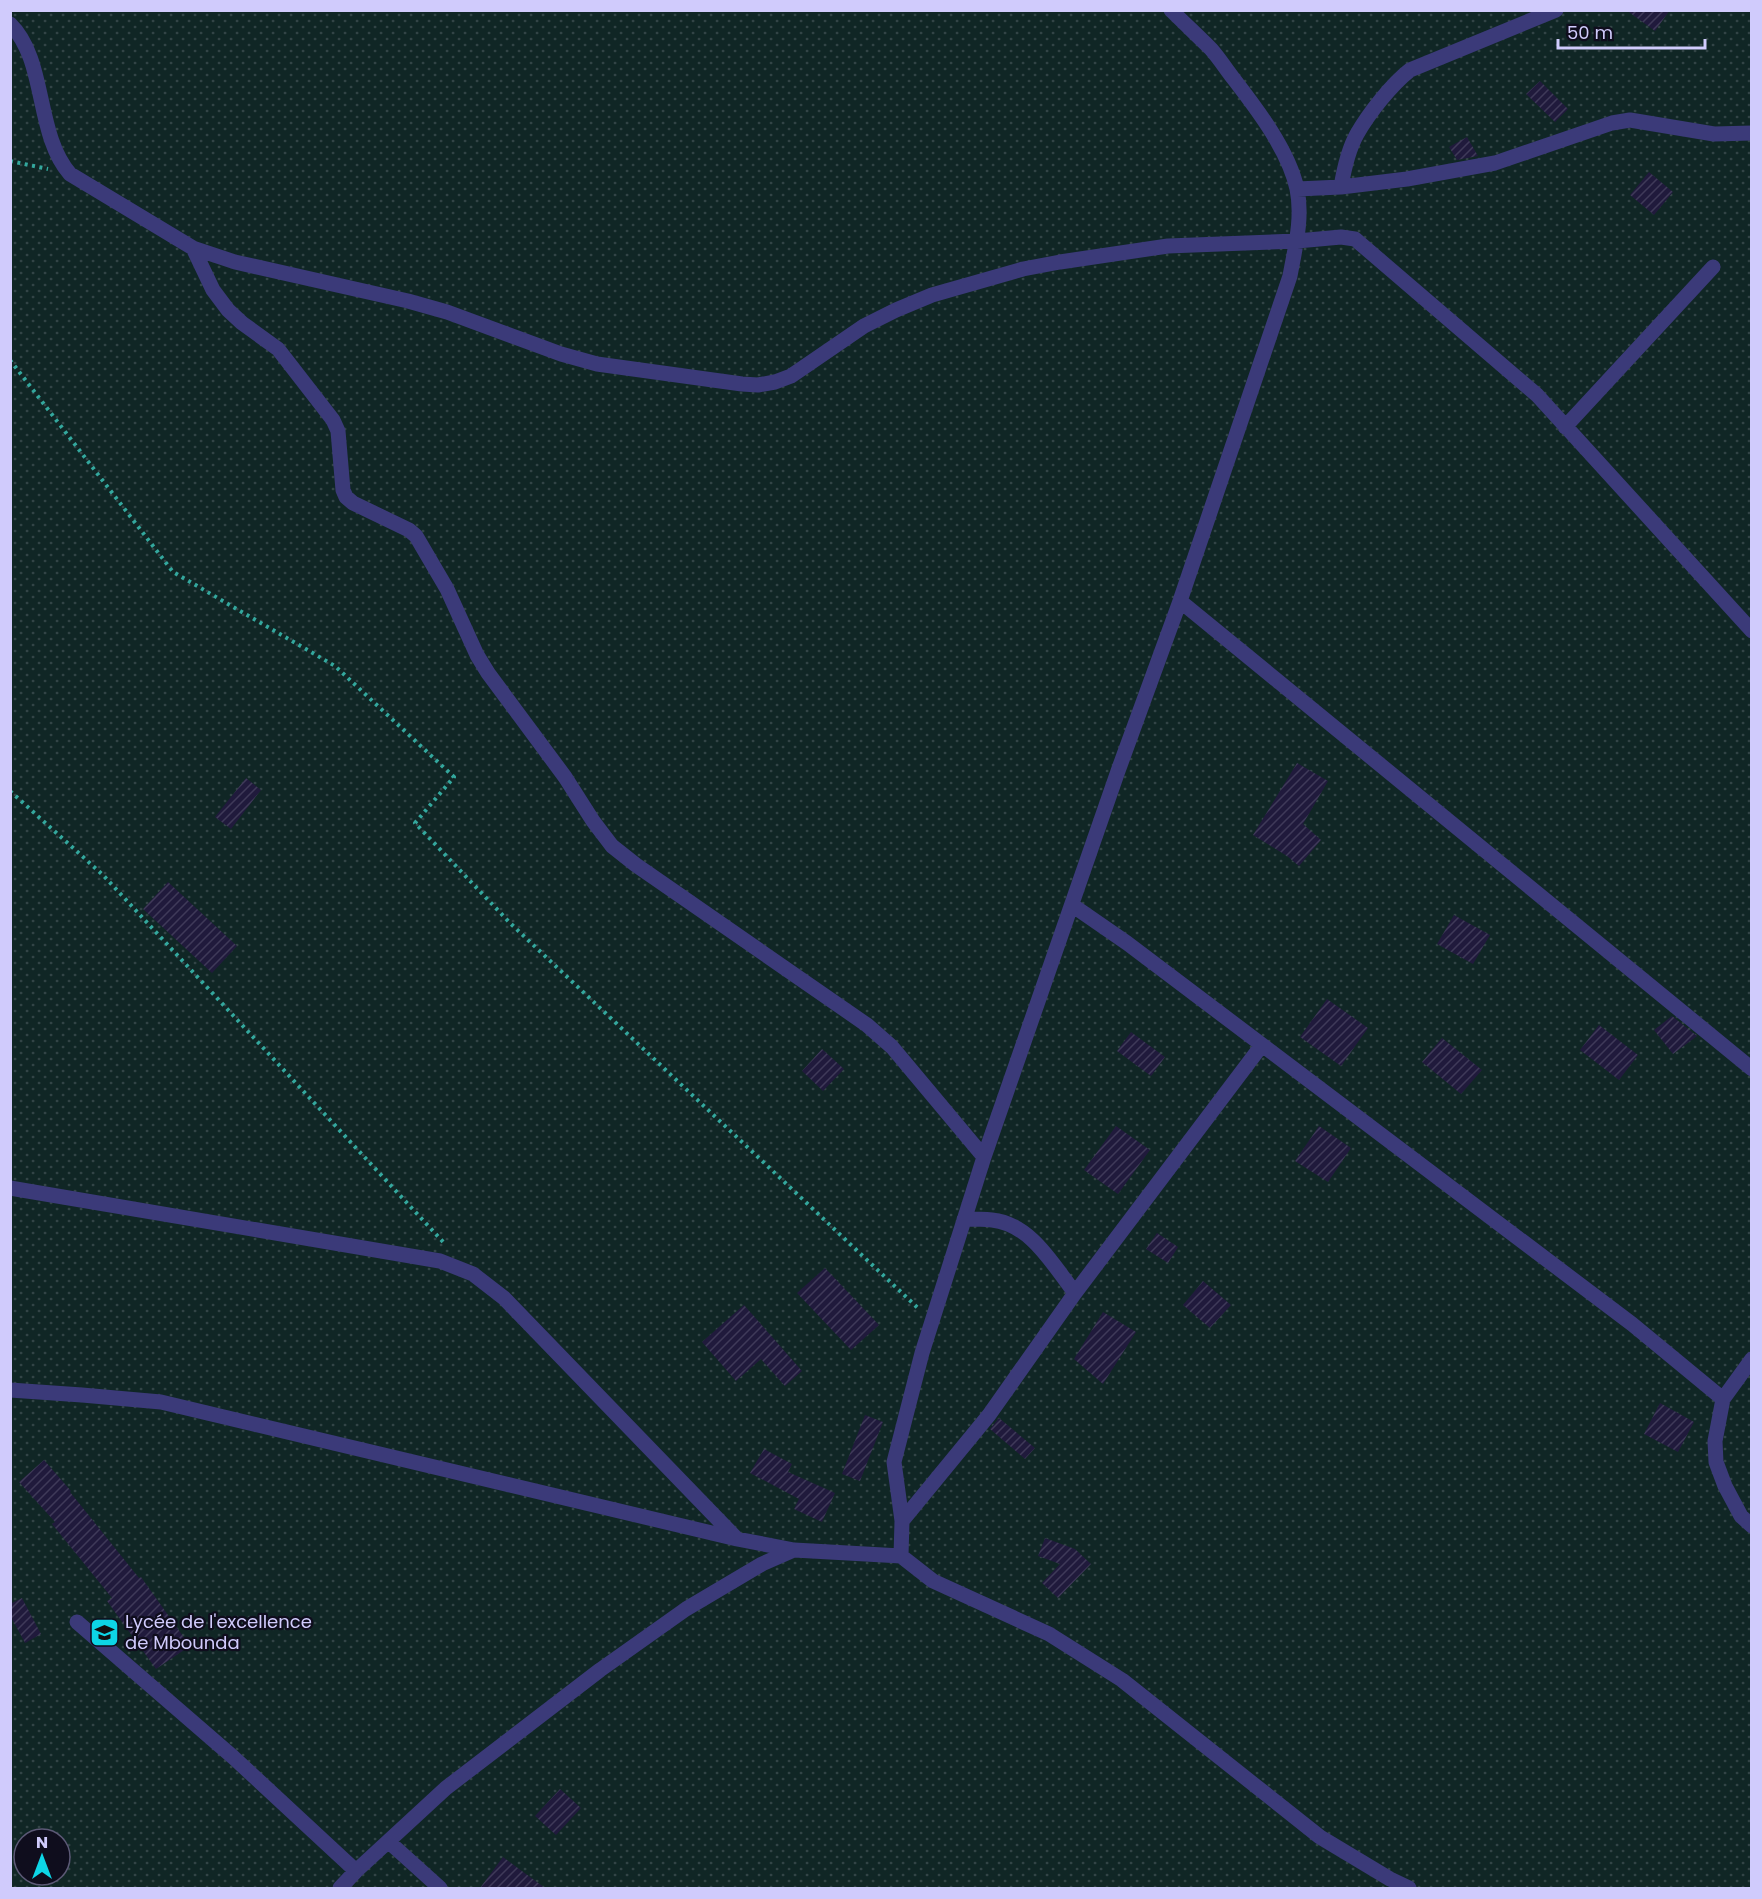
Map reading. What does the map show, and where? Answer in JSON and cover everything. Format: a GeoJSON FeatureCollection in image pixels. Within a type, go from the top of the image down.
{"type":"FeatureCollection","features":[{"type":"Feature","properties":{"kind":"street"},"geometry":{"type":"LineString","coordinates":[[901,1556],[902,1521],[894,1462],[932,1320],[984,1157],[1180,601],[1290,276],[1297,241],[1299,211],[1297,189],[1288,163],[1247,96],[1212,50],[1171,10]]}},
{"type":"Feature","properties":{"kind":"street"},"geometry":{"type":"LineString","coordinates":[[1341,187],[1347,158],[1357,134],[1396,81],[1410,70],[1556,10]]}},
{"type":"Feature","properties":{"kind":"street"},"geometry":{"type":"LineString","coordinates":[[10,24],[19,33],[27,50],[53,146],[60,163],[70,174],[193,248],[272,272],[408,301],[447,312],[561,354],[597,364],[758,385],[791,376],[864,326],[896,310],[932,295],[1023,269],[1060,261],[1168,246],[1341,237],[1355,239],[1537,395],[1752,631]]}},
{"type":"Feature","properties":{"kind":"street"},"geometry":{"type":"LineString","coordinates":[[1297,189],[1341,187],[1442,174],[1495,163],[1612,123],[1630,120],[1714,134],[1752,134]]}},
{"type":"Feature","properties":{"kind":"street"},"geometry":{"type":"LineString","coordinates":[[193,248],[213,290],[228,310],[278,349],[333,420],[338,431],[343,490],[346,497],[353,503],[409,530],[416,536],[447,589],[477,655],[612,846],[636,866],[867,1025],[892,1047],[984,1157]]}},
{"type":"Feature","properties":{"kind":"street"},"geometry":{"type":"LineString","coordinates":[[1565,426],[1713,267]]}},
{"type":"Feature","properties":{"kind":"street"},"geometry":{"type":"LineString","coordinates":[[1180,601],[1752,1069]]}},
{"type":"Feature","properties":{"kind":"street"},"geometry":{"type":"LineString","coordinates":[[1072,905],[1126,943],[1632,1324],[1723,1399]]}},
{"type":"Feature","properties":{"kind":"street"},"geometry":{"type":"LineString","coordinates":[[902,1521],[989,1415],[1075,1293],[1262,1045]]}},
{"type":"Feature","properties":{"kind":"street"},"geometry":{"type":"LineString","coordinates":[[10,1188],[440,1261],[473,1274],[504,1298],[737,1539]]}},
{"type":"Feature","properties":{"kind":"street"},"geometry":{"type":"LineString","coordinates":[[964,1219],[994,1220],[1014,1226],[1029,1237],[1075,1293]]}},
{"type":"Feature","properties":{"kind":"street"},"geometry":{"type":"LineString","coordinates":[[1752,1359],[1723,1399],[1715,1442],[1716,1462],[1725,1486],[1741,1516],[1752,1526]]}},
{"type":"Feature","properties":{"kind":"street"},"geometry":{"type":"LineString","coordinates":[[10,1390],[161,1402],[737,1539],[794,1550],[901,1556],[933,1581],[1049,1634],[1122,1680],[1320,1837],[1409,1888]]}},
{"type":"Feature","properties":{"kind":"street"},"geometry":{"type":"LineString","coordinates":[[340,1888],[446,1788],[600,1670],[686,1609],[762,1564],[794,1550]]}},
{"type":"Feature","properties":{"kind":"street"},"geometry":{"type":"LineString","coordinates":[[77,1622],[233,1757],[356,1871]]}},
{"type":"Feature","properties":{"kind":"street"},"geometry":{"type":"LineString","coordinates":[[389,1842],[440,1888]]}},
{"type":"Feature","properties":{"kind":"path"},"geometry":{"type":"LineString","coordinates":[[10,161],[70,174]]}},
{"type":"Feature","properties":{"kind":"path"},"geometry":{"type":"LineString","coordinates":[[10,360],[173,572],[334,666],[454,777],[415,823],[510,923],[932,1320]]}},
{"type":"Feature","properties":{"kind":"path"},"geometry":{"type":"LineString","coordinates":[[10,791],[103,875],[449,1248]]}},
{"type":"Feature","properties":{"kind":"green space"},"geometry":{"type":"Polygon","coordinates":[[[11,11],[1751,11],[1751,1888],[11,1888],[11,11]]]}},
{"type":"Feature","properties":{"kind":"building"},"geometry":{"type":"Polygon","coordinates":[[[1626,10],[1670,10],[1655,31],[1626,10]]]}},
{"type":"Feature","properties":{"kind":"building"},"geometry":{"type":"Polygon","coordinates":[[[1540,81],[1568,109],[1555,122],[1526,94],[1540,81]]]}},
{"type":"Feature","properties":{"kind":"building"},"geometry":{"type":"Polygon","coordinates":[[[1467,137],[1478,156],[1457,160],[1449,147],[1467,137]]]}},
{"type":"Feature","properties":{"kind":"building"},"geometry":{"type":"Polygon","coordinates":[[[1649,172],[1673,192],[1654,215],[1630,195],[1649,172]]]}},
{"type":"Feature","properties":{"kind":"building"},"geometry":{"type":"Polygon","coordinates":[[[1297,763],[1328,781],[1303,824],[1321,840],[1299,866],[1253,835],[1297,763]]]}},
{"type":"Feature","properties":{"kind":"building"},"geometry":{"type":"Polygon","coordinates":[[[246,778],[261,790],[231,829],[215,817],[246,778]]]}},
{"type":"Feature","properties":{"kind":"building"},"geometry":{"type":"Polygon","coordinates":[[[168,882],[237,946],[212,973],[143,909],[168,882]]]}},
{"type":"Feature","properties":{"kind":"building"},"geometry":{"type":"Polygon","coordinates":[[[1454,915],[1490,935],[1473,964],[1437,944],[1454,915]]]}},
{"type":"Feature","properties":{"kind":"building"},"geometry":{"type":"Polygon","coordinates":[[[1327,999],[1368,1028],[1341,1066],[1300,1037],[1327,999]]]}},
{"type":"Feature","properties":{"kind":"building"},"geometry":{"type":"Polygon","coordinates":[[[1672,1016],[1697,1036],[1673,1054],[1654,1030],[1672,1016]]]}},
{"type":"Feature","properties":{"kind":"building"},"geometry":{"type":"Polygon","coordinates":[[[1599,1025],[1638,1055],[1619,1080],[1580,1050],[1599,1025]]]}},
{"type":"Feature","properties":{"kind":"building"},"geometry":{"type":"Polygon","coordinates":[[[1131,1032],[1165,1057],[1151,1076],[1117,1051],[1131,1032]]]}},
{"type":"Feature","properties":{"kind":"building"},"geometry":{"type":"Polygon","coordinates":[[[1442,1038],[1482,1070],[1461,1094],[1422,1062],[1442,1038]]]}},
{"type":"Feature","properties":{"kind":"building"},"geometry":{"type":"Polygon","coordinates":[[[822,1049],[844,1069],[823,1091],[802,1071],[822,1049]]]}},
{"type":"Feature","properties":{"kind":"building"},"geometry":{"type":"Polygon","coordinates":[[[1116,1126],[1150,1150],[1118,1194],[1084,1170],[1116,1126]]]}},
{"type":"Feature","properties":{"kind":"building"},"geometry":{"type":"Polygon","coordinates":[[[1319,1126],[1351,1148],[1328,1182],[1295,1161],[1319,1126]]]}},
{"type":"Feature","properties":{"kind":"building"},"geometry":{"type":"Polygon","coordinates":[[[1157,1233],[1178,1247],[1168,1263],[1146,1249],[1157,1233]]]}},
{"type":"Feature","properties":{"kind":"building"},"geometry":{"type":"Polygon","coordinates":[[[825,1268],[879,1325],[851,1350],[797,1293],[825,1268]]]}},
{"type":"Feature","properties":{"kind":"building"},"geometry":{"type":"Polygon","coordinates":[[[1203,1281],[1231,1305],[1210,1328],[1183,1305],[1203,1281]]]}},
{"type":"Feature","properties":{"kind":"building"},"geometry":{"type":"Polygon","coordinates":[[[744,1305],[802,1371],[785,1386],[761,1359],[736,1381],[702,1342],[744,1305]]]}},
{"type":"Feature","properties":{"kind":"building"},"geometry":{"type":"Polygon","coordinates":[[[1103,1312],[1136,1332],[1103,1384],[1074,1359],[1103,1312]]]}},
{"type":"Feature","properties":{"kind":"building"},"geometry":{"type":"Polygon","coordinates":[[[1660,1403],[1694,1422],[1678,1452],[1644,1434],[1660,1403]]]}},
{"type":"Feature","properties":{"kind":"building"},"geometry":{"type":"Polygon","coordinates":[[[865,1415],[883,1422],[860,1481],[842,1474],[865,1415]]]}},
{"type":"Feature","properties":{"kind":"building"},"geometry":{"type":"Polygon","coordinates":[[[999,1418],[1035,1448],[1025,1459],[990,1429],[999,1418]]]}},
{"type":"Feature","properties":{"kind":"building"},"geometry":{"type":"Polygon","coordinates":[[[764,1449],[792,1464],[788,1472],[835,1493],[822,1522],[794,1509],[799,1499],[750,1473],[764,1449]]]}},
{"type":"Feature","properties":{"kind":"building"},"geometry":{"type":"Polygon","coordinates":[[[44,1460],[139,1578],[141,1577],[190,1646],[156,1669],[107,1601],[112,1598],[52,1524],[55,1522],[19,1482],[44,1460]]]}},
{"type":"Feature","properties":{"kind":"building"},"geometry":{"type":"Polygon","coordinates":[[[1045,1538],[1075,1549],[1091,1564],[1058,1598],[1042,1583],[1060,1564],[1038,1556],[1045,1538]]]}},
{"type":"Feature","properties":{"kind":"building"},"geometry":{"type":"Polygon","coordinates":[[[22,1598],[41,1634],[25,1643],[10,1615],[10,1604],[22,1598]]]}},
{"type":"Feature","properties":{"kind":"building"},"geometry":{"type":"Polygon","coordinates":[[[560,1789],[581,1808],[556,1835],[535,1816],[560,1789]]]}},
{"type":"Feature","properties":{"kind":"building"},"geometry":{"type":"Polygon","coordinates":[[[503,1857],[545,1888],[480,1888],[503,1857]]]}},
{"type":"Feature","properties":{"kind":"place","name":"Lycée de l'excellence de Mbounda"},"geometry":{"type":"Point","coordinates":[104,1632]}}]}
